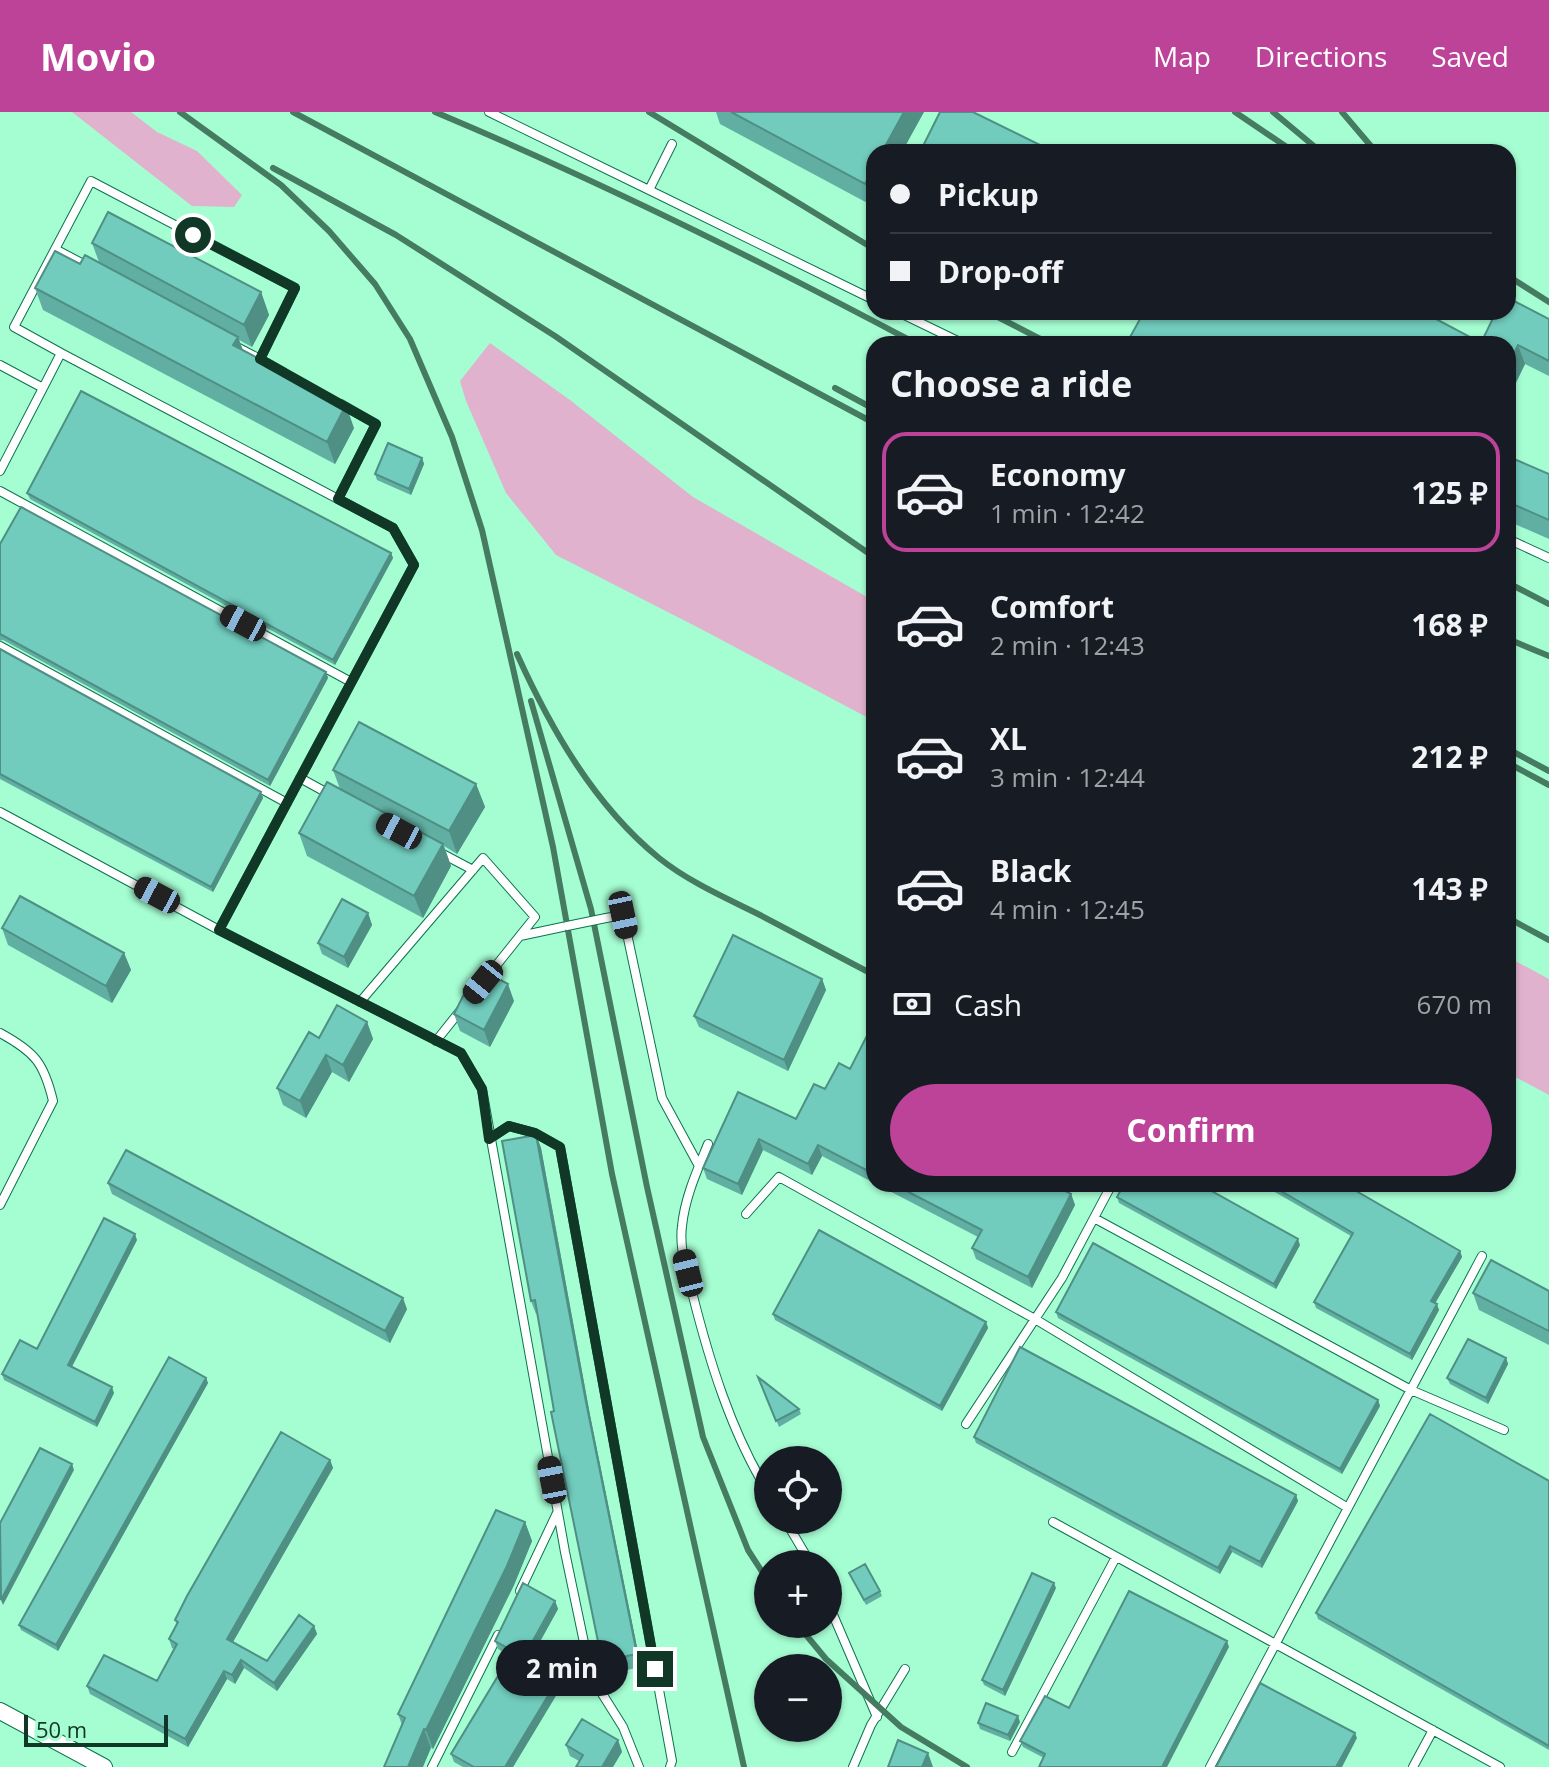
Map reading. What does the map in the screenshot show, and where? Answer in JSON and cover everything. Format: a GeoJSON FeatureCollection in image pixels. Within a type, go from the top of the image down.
{"type":"FeatureCollection","features":[{"type":"Feature","properties":{"kind":"street"},"geometry":{"type":"LineString","coordinates":[[0,1711],[104,1767]]}},
{"type":"Feature","properties":{"kind":"lane"},"geometry":{"type":"LineString","coordinates":[[489,112],[866,296]]}},
{"type":"Feature","properties":{"kind":"lane"},"geometry":{"type":"LineString","coordinates":[[649,190],[672,144]]}},
{"type":"Feature","properties":{"kind":"lane"},"geometry":{"type":"LineString","coordinates":[[219,930],[414,565],[393,528],[14,327],[91,181],[295,288],[260,359]]}},
{"type":"Feature","properties":{"kind":"lane"},"geometry":{"type":"LineString","coordinates":[[55,249],[96,271]]}},
{"type":"Feature","properties":{"kind":"lane"},"geometry":{"type":"LineString","coordinates":[[914,320],[948,336]]}},
{"type":"Feature","properties":{"kind":"lane"},"geometry":{"type":"LineString","coordinates":[[232,344],[286,373]]}},
{"type":"Feature","properties":{"kind":"lane"},"geometry":{"type":"LineString","coordinates":[[0,471],[61,353]]}},
{"type":"Feature","properties":{"kind":"lane"},"geometry":{"type":"LineString","coordinates":[[0,365],[43,388]]}},
{"type":"Feature","properties":{"kind":"lane"},"geometry":{"type":"LineString","coordinates":[[338,403],[376,424],[338,499]]}},
{"type":"Feature","properties":{"kind":"lane"},"geometry":{"type":"LineString","coordinates":[[0,491],[351,682]]}},
{"type":"Feature","properties":{"kind":"lane"},"geometry":{"type":"LineString","coordinates":[[1516,543],[1549,558]]}},
{"type":"Feature","properties":{"kind":"lane"},"geometry":{"type":"LineString","coordinates":[[0,646],[287,803]]}},
{"type":"Feature","properties":{"kind":"lane"},"geometry":{"type":"LineString","coordinates":[[300,778],[340,799]]}},
{"type":"Feature","properties":{"kind":"lane"},"geometry":{"type":"LineString","coordinates":[[0,812],[219,930],[461,1053],[482,1089],[591,1676],[623,1727],[639,1767]]}},
{"type":"Feature","properties":{"kind":"lane"},"geometry":{"type":"LineString","coordinates":[[433,849],[473,870]]}},
{"type":"Feature","properties":{"kind":"lane"},"geometry":{"type":"LineString","coordinates":[[360,1002],[483,858],[535,917],[474,994]]}},
{"type":"Feature","properties":{"kind":"lane"},"geometry":{"type":"LineString","coordinates":[[520,937],[623,915],[662,1098],[699,1166]]}},
{"type":"Feature","properties":{"kind":"lane"},"geometry":{"type":"LineString","coordinates":[[436,1041],[464,1005]]}},
{"type":"Feature","properties":{"kind":"lane"},"geometry":{"type":"LineString","coordinates":[[0,1033],[26,1047],[47,1074],[53,1101],[0,1205]]}},
{"type":"Feature","properties":{"kind":"lane"},"geometry":{"type":"LineString","coordinates":[[489,1139],[509,1126],[535,1133],[560,1147],[672,1761],[670,1767]]}},
{"type":"Feature","properties":{"kind":"lane"},"geometry":{"type":"LineString","coordinates":[[708,1144],[687,1196],[682,1248],[706,1347],[754,1469]]}},
{"type":"Feature","properties":{"kind":"lane"},"geometry":{"type":"LineString","coordinates":[[746,1214],[779,1177],[1035,1319],[1348,1508]]}},
{"type":"Feature","properties":{"kind":"lane"},"geometry":{"type":"LineString","coordinates":[[966,1424],[1062,1278],[1108,1192]]}},
{"type":"Feature","properties":{"kind":"lane"},"geometry":{"type":"LineString","coordinates":[[1094,1218],[1411,1390],[1504,1430]]}},
{"type":"Feature","properties":{"kind":"lane"},"geometry":{"type":"LineString","coordinates":[[1210,1767],[1482,1256]]}},
{"type":"Feature","properties":{"kind":"lane"},"geometry":{"type":"LineString","coordinates":[[518,1594],[558,1511]]}},
{"type":"Feature","properties":{"kind":"lane"},"geometry":{"type":"LineString","coordinates":[[1053,1522],[1500,1767]]}},
{"type":"Feature","properties":{"kind":"lane"},"geometry":{"type":"LineString","coordinates":[[1012,1752],[1116,1557]]}},
{"type":"Feature","properties":{"kind":"lane"},"geometry":{"type":"LineString","coordinates":[[432,1767],[505,1621]]}},
{"type":"Feature","properties":{"kind":"lane"},"geometry":{"type":"LineString","coordinates":[[842,1636],[877,1717]]}},
{"type":"Feature","properties":{"kind":"lane"},"geometry":{"type":"LineString","coordinates":[[853,1767],[905,1669]]}},
{"type":"Feature","properties":{"kind":"lane"},"geometry":{"type":"LineString","coordinates":[[1413,1767],[1433,1730]]}},
{"type":"Feature","properties":{"kind":"shaded area"},"geometry":{"type":"Polygon","coordinates":[[[72,112],[131,112],[157,132],[197,151],[242,195],[234,207],[192,206],[72,112]]]}},
{"type":"Feature","properties":{"kind":"shaded area"},"geometry":{"type":"Polygon","coordinates":[[[490,343],[570,400],[693,497],[866,596],[866,717],[556,555],[506,493],[460,381],[490,343]]]}},
{"type":"Feature","properties":{"kind":"shaded area"},"geometry":{"type":"Polygon","coordinates":[[[1516,961],[1549,979],[1549,1095],[1516,1077],[1516,961]]]}},
{"type":"Feature","properties":{"kind":"building"},"geometry":{"type":"Polygon","coordinates":[[[731,112],[904,112],[886,144],[866,144],[865,184],[731,112]]]}},
{"type":"Feature","properties":{"kind":"building"},"geometry":{"type":"Polygon","coordinates":[[[940,112],[973,112],[1038,144],[924,144],[940,112]]]}},
{"type":"Feature","properties":{"kind":"building"},"geometry":{"type":"Polygon","coordinates":[[[108,212],[261,292],[244,325],[92,243],[108,212]]]}},
{"type":"Feature","properties":{"kind":"building"},"geometry":{"type":"Polygon","coordinates":[[[55,251],[80,264],[85,255],[238,337],[233,345],[346,405],[327,442],[35,288],[55,251]]]}},
{"type":"Feature","properties":{"kind":"building"},"geometry":{"type":"Polygon","coordinates":[[[1516,302],[1549,319],[1549,361],[1518,345],[1516,349],[1516,336],[1484,336],[1492,320],[1516,320],[1516,302]]]}},
{"type":"Feature","properties":{"kind":"building"},"geometry":{"type":"Polygon","coordinates":[[[1140,320],[1438,320],[1468,336],[1131,336],[1140,320]]]}},
{"type":"Feature","properties":{"kind":"building"},"geometry":{"type":"Polygon","coordinates":[[[81,391],[391,553],[333,660],[27,493],[81,391]]]}},
{"type":"Feature","properties":{"kind":"building"},"geometry":{"type":"Polygon","coordinates":[[[388,443],[422,458],[409,489],[375,474],[388,443]]]}},
{"type":"Feature","properties":{"kind":"building"},"geometry":{"type":"Polygon","coordinates":[[[1516,460],[1549,474],[1549,520],[1516,506],[1516,460]]]}},
{"type":"Feature","properties":{"kind":"building"},"geometry":{"type":"Polygon","coordinates":[[[21,507],[326,672],[268,780],[0,634],[0,544],[21,507]]]}},
{"type":"Feature","properties":{"kind":"building"},"geometry":{"type":"Polygon","coordinates":[[[0,649],[261,792],[211,887],[0,774],[0,649]]]}},
{"type":"Feature","properties":{"kind":"building"},"geometry":{"type":"Polygon","coordinates":[[[359,722],[476,784],[449,831],[333,770],[359,722]]]}},
{"type":"Feature","properties":{"kind":"building"},"geometry":{"type":"Polygon","coordinates":[[[327,782],[443,844],[414,896],[299,833],[327,782]]]}},
{"type":"Feature","properties":{"kind":"building"},"geometry":{"type":"Polygon","coordinates":[[[20,896],[124,953],[106,986],[2,928],[20,896]]]}},
{"type":"Feature","properties":{"kind":"building"},"geometry":{"type":"Polygon","coordinates":[[[342,899],[368,913],[344,957],[318,943],[342,899]]]}},
{"type":"Feature","properties":{"kind":"building"},"geometry":{"type":"Polygon","coordinates":[[[733,935],[822,979],[784,1060],[694,1016],[733,935]]]}},
{"type":"Feature","properties":{"kind":"building"},"geometry":{"type":"Polygon","coordinates":[[[482,970],[508,984],[484,1030],[454,1014],[466,990],[482,970]]]}},
{"type":"Feature","properties":{"kind":"building"},"geometry":{"type":"Polygon","coordinates":[[[337,1005],[367,1022],[343,1065],[326,1055],[300,1101],[277,1088],[309,1032],[319,1038],[337,1005]]]}},
{"type":"Feature","properties":{"kind":"building"},"geometry":{"type":"Polygon","coordinates":[[[866,1038],[866,1170],[818,1145],[808,1164],[759,1139],[738,1184],[703,1168],[738,1092],[796,1119],[814,1084],[825,1089],[839,1063],[850,1069],[866,1038]]]}},
{"type":"Feature","properties":{"kind":"building"},"geometry":{"type":"Polygon","coordinates":[[[536,1135],[637,1654],[602,1661],[551,1412],[554,1411],[535,1300],[531,1301],[502,1141],[536,1135]]]}},
{"type":"Feature","properties":{"kind":"building"},"geometry":{"type":"Polygon","coordinates":[[[126,1150],[403,1298],[385,1331],[108,1183],[126,1150]]]}},
{"type":"Feature","properties":{"kind":"building"},"geometry":{"type":"Polygon","coordinates":[[[908,1192],[1071,1194],[1028,1277],[972,1248],[982,1230],[908,1192]]]}},
{"type":"Feature","properties":{"kind":"building"},"geometry":{"type":"Polygon","coordinates":[[[1120,1192],[1213,1192],[1298,1239],[1274,1284],[1117,1197],[1120,1192]]]}},
{"type":"Feature","properties":{"kind":"building"},"geometry":{"type":"Polygon","coordinates":[[[1283,1192],[1358,1192],[1460,1251],[1431,1301],[1437,1304],[1410,1354],[1314,1302],[1353,1233],[1283,1192]]]}},
{"type":"Feature","properties":{"kind":"building"},"geometry":{"type":"Polygon","coordinates":[[[104,1218],[135,1234],[68,1365],[112,1387],[95,1422],[2,1374],[20,1340],[37,1349],[104,1218]]]}},
{"type":"Feature","properties":{"kind":"building"},"geometry":{"type":"Polygon","coordinates":[[[819,1230],[986,1322],[940,1406],[773,1314],[819,1230]]]}},
{"type":"Feature","properties":{"kind":"building"},"geometry":{"type":"Polygon","coordinates":[[[1093,1243],[1378,1400],[1340,1469],[1056,1312],[1093,1243]]]}},
{"type":"Feature","properties":{"kind":"building"},"geometry":{"type":"Polygon","coordinates":[[[1491,1260],[1549,1291],[1549,1331],[1473,1293],[1491,1260]]]}},
{"type":"Feature","properties":{"kind":"building"},"geometry":{"type":"Polygon","coordinates":[[[1468,1339],[1506,1358],[1486,1398],[1447,1378],[1468,1339]]]}},
{"type":"Feature","properties":{"kind":"building"},"geometry":{"type":"Polygon","coordinates":[[[1020,1347],[1296,1495],[1260,1562],[1230,1546],[1218,1568],[974,1437],[1020,1347]]]}},
{"type":"Feature","properties":{"kind":"building"},"geometry":{"type":"Polygon","coordinates":[[[169,1357],[206,1378],[56,1645],[19,1625],[169,1357]]]}},
{"type":"Feature","properties":{"kind":"building"},"geometry":{"type":"Polygon","coordinates":[[[758,1377],[799,1409],[776,1421],[758,1377]]]}},
{"type":"Feature","properties":{"kind":"building"},"geometry":{"type":"Polygon","coordinates":[[[1430,1414],[1549,1481],[1549,1746],[1316,1613],[1430,1414]]]}},
{"type":"Feature","properties":{"kind":"building"},"geometry":{"type":"Polygon","coordinates":[[[281,1432],[330,1460],[227,1639],[267,1661],[299,1615],[314,1626],[274,1683],[241,1660],[232,1675],[224,1671],[185,1739],[87,1686],[104,1655],[157,1681],[177,1644],[169,1639],[178,1622],[175,1620],[281,1432]]]}},
{"type":"Feature","properties":{"kind":"building"},"geometry":{"type":"Polygon","coordinates":[[[40,1448],[72,1464],[1,1600],[0,1523],[40,1448]]]}},
{"type":"Feature","properties":{"kind":"building"},"geometry":{"type":"Polygon","coordinates":[[[496,1510],[525,1522],[507,1566],[424,1729],[408,1767],[384,1767],[405,1718],[398,1714],[496,1510]]]}},
{"type":"Feature","properties":{"kind":"building"},"geometry":{"type":"Polygon","coordinates":[[[865,1564],[880,1591],[864,1600],[849,1573],[865,1564]]]}},
{"type":"Feature","properties":{"kind":"building"},"geometry":{"type":"Polygon","coordinates":[[[1032,1573],[1054,1583],[1003,1690],[982,1680],[1032,1573]]]}},
{"type":"Feature","properties":{"kind":"building"},"geometry":{"type":"Polygon","coordinates":[[[523,1583],[555,1601],[525,1655],[560,1676],[505,1767],[474,1767],[451,1754],[513,1651],[495,1641],[523,1583]]]}},
{"type":"Feature","properties":{"kind":"building"},"geometry":{"type":"Polygon","coordinates":[[[1129,1591],[1227,1641],[1162,1767],[1039,1767],[1045,1754],[1020,1741],[1045,1696],[1069,1708],[1129,1591]]]}},
{"type":"Feature","properties":{"kind":"building"},"geometry":{"type":"Polygon","coordinates":[[[1260,1683],[1355,1733],[1336,1767],[1216,1767],[1260,1683]]]}},
{"type":"Feature","properties":{"kind":"building"},"geometry":{"type":"Polygon","coordinates":[[[986,1703],[1018,1716],[1008,1735],[978,1723],[986,1703]]]}},
{"type":"Feature","properties":{"kind":"building"},"geometry":{"type":"Polygon","coordinates":[[[582,1719],[618,1740],[602,1767],[576,1767],[583,1755],[566,1745],[582,1719]]]}},
{"type":"Feature","properties":{"kind":"building"},"geometry":{"type":"Polygon","coordinates":[[[898,1740],[928,1753],[922,1767],[888,1767],[898,1740]]]}},
{"type":"Feature","properties":{"kind":"railway"},"geometry":{"type":"LineString","coordinates":[[180,112],[281,185],[329,231],[375,284],[410,339],[452,437],[482,530],[553,847],[612,1174],[744,1767]]}},
{"type":"Feature","properties":{"kind":"railway"},"geometry":{"type":"LineString","coordinates":[[293,112],[866,419]]}},
{"type":"Feature","properties":{"kind":"railway"},"geometry":{"type":"LineString","coordinates":[[435,112],[678,222],[866,317]]}},
{"type":"Feature","properties":{"kind":"railway"},"geometry":{"type":"LineString","coordinates":[[649,112],[866,244]]}},
{"type":"Feature","properties":{"kind":"railway"},"geometry":{"type":"LineString","coordinates":[[1235,112],[1282,144]]}},
{"type":"Feature","properties":{"kind":"railway"},"geometry":{"type":"LineString","coordinates":[[1273,112],[1311,144]]}},
{"type":"Feature","properties":{"kind":"railway"},"geometry":{"type":"LineString","coordinates":[[1342,112],[1369,144]]}},
{"type":"Feature","properties":{"kind":"railway"},"geometry":{"type":"LineString","coordinates":[[273,168],[396,235],[555,336],[866,551]]}},
{"type":"Feature","properties":{"kind":"railway"},"geometry":{"type":"LineString","coordinates":[[1516,281],[1549,302]]}},
{"type":"Feature","properties":{"kind":"railway"},"geometry":{"type":"LineString","coordinates":[[871,320],[902,336]]}},
{"type":"Feature","properties":{"kind":"railway"},"geometry":{"type":"LineString","coordinates":[[1004,320],[1034,336]]}},
{"type":"Feature","properties":{"kind":"railway"},"geometry":{"type":"LineString","coordinates":[[835,388],[866,405]]}},
{"type":"Feature","properties":{"kind":"railway"},"geometry":{"type":"LineString","coordinates":[[1516,587],[1549,604]]}},
{"type":"Feature","properties":{"kind":"railway"},"geometry":{"type":"LineString","coordinates":[[1516,642],[1549,656]]}},
{"type":"Feature","properties":{"kind":"railway"},"geometry":{"type":"LineString","coordinates":[[517,654],[544,710],[594,790],[659,858],[695,882],[866,971]]}},
{"type":"Feature","properties":{"kind":"railway"},"geometry":{"type":"LineString","coordinates":[[531,701],[591,909],[647,1187],[703,1437],[754,1559]]}},
{"type":"Feature","properties":{"kind":"railway"},"geometry":{"type":"LineString","coordinates":[[1516,753],[1549,771]]}},
{"type":"Feature","properties":{"kind":"railway"},"geometry":{"type":"LineString","coordinates":[[1516,767],[1549,785]]}},
{"type":"Feature","properties":{"kind":"railway"},"geometry":{"type":"LineString","coordinates":[[1516,922],[1549,940]]}},
{"type":"Feature","properties":{"kind":"railway"},"geometry":{"type":"LineString","coordinates":[[809,1638],[826,1659],[901,1727],[967,1767]]}},
{"type":"Feature","properties":{"kind":"route"},"geometry":{"type":"LineString","coordinates":[[193,235],[295,288],[260,359],[376,424],[338,499],[393,528],[414,565],[219,930],[461,1053],[482,1089],[489,1139],[509,1126],[535,1133],[560,1147],[655,1669]]}}]}
